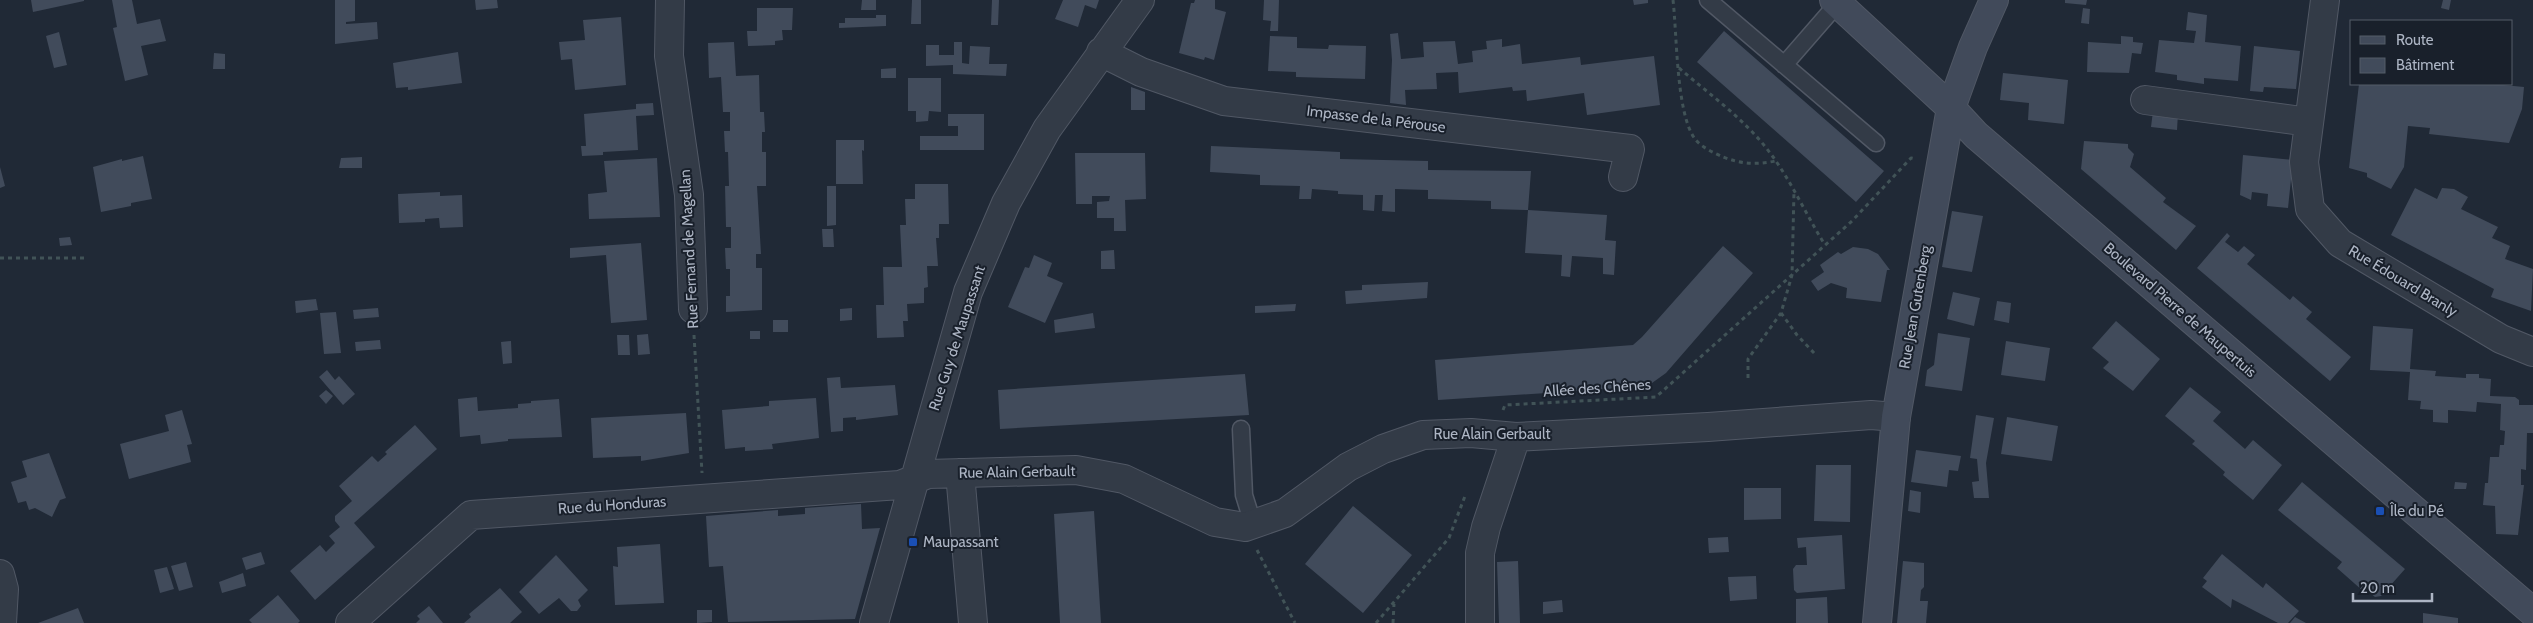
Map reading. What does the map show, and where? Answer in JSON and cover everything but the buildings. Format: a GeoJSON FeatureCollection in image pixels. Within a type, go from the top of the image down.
{"type":"FeatureCollection","features":[{"type":"Feature","properties":{"kind":"street","name":"Rue Fernand de Magellan"},"geometry":{"type":"LineString","coordinates":[[670,0],[669,56],[689,195],[693,309]]}},
{"type":"Feature","properties":{"kind":"street","name":"Rue Guy de Maupassant"},"geometry":{"type":"LineString","coordinates":[[874,623],[968,292],[1006,203],[1047,128],[1140,0]]}},
{"type":"Feature","properties":{"kind":"street","name":"Rue Jean Gutenberg"},"geometry":{"type":"LineString","coordinates":[[1877,623],[1896,417],[1940,166],[1951,108],[1970,55],[1994,0]]}},
{"type":"Feature","properties":{"kind":"street","name":"Rue Édouard Branly"},"geometry":{"type":"LineString","coordinates":[[2325,0],[2304,162],[2310,209],[2340,243],[2501,339],[2533,352]]}},
{"type":"Feature","properties":{"kind":"street","name":"Boulevard Pierre de Maupertuis"},"geometry":{"type":"LineString","coordinates":[[1836,2],[1951,108],[1976,134],[2533,612]]}},
{"type":"Feature","properties":{"kind":"street","name":"Impasse de la Pérouse"},"geometry":{"type":"LineString","coordinates":[[1101,52],[1141,72],[1224,101],[1630,149],[1623,177]]}},
{"type":"Feature","properties":{"kind":"street"},"geometry":{"type":"LineString","coordinates":[[2145,100],[2309,122]]}},
{"type":"Feature","properties":{"kind":"street","name":"Rue Alain Gerbault"},"geometry":{"type":"LineString","coordinates":[[914,479],[928,474],[1076,470],[1124,479],[1215,522],[1249,526],[1285,513],[1348,467],[1383,449],[1423,435],[1471,433],[1503,437],[1708,427],[1864,416],[1896,417]]}},
{"type":"Feature","properties":{"kind":"street"},"geometry":{"type":"LineString","coordinates":[[1480,623],[1480,553],[1503,437]]}},
{"type":"Feature","properties":{"kind":"street"},"geometry":{"type":"LineString","coordinates":[[960,473],[973,623]]}},
{"type":"Feature","properties":{"kind":"street","name":"Rue du Honduras"},"geometry":{"type":"LineString","coordinates":[[350,623],[471,515],[900,485],[914,479]]}},
{"type":"Feature","properties":{"kind":"street"},"geometry":{"type":"LineString","coordinates":[[0,574],[4,589],[2,623]]}},
{"type":"Feature","properties":{"kind":"lane"},"geometry":{"type":"LineString","coordinates":[[1708,0],[1876,143]]}},
{"type":"Feature","properties":{"kind":"lane"},"geometry":{"type":"LineString","coordinates":[[1784,65],[1836,2]]}},
{"type":"Feature","properties":{"kind":"lane"},"geometry":{"type":"LineString","coordinates":[[1242,429],[1244,495],[1249,526]]}},
{"type":"Feature","properties":{"kind":"path"},"geometry":{"type":"LineString","coordinates":[[1674,0],[1682,101],[1688,124],[1695,139],[1704,148],[1739,164],[1776,161]]}},
{"type":"Feature","properties":{"kind":"path"},"geometry":{"type":"LineString","coordinates":[[1679,68],[1756,135],[1776,161],[1825,245]]}},
{"type":"Feature","properties":{"kind":"path","name":"Allée des Chênes"},"geometry":{"type":"LineString","coordinates":[[1503,437],[1505,406],[1656,397],[1852,221],[1911,158],[1940,166]]}},
{"type":"Feature","properties":{"kind":"path"},"geometry":{"type":"LineString","coordinates":[[1748,378],[1748,359],[1781,313],[1792,275],[1794,190]]}},
{"type":"Feature","properties":{"kind":"path"},"geometry":{"type":"LineString","coordinates":[[0,258],[86,258]]}},
{"type":"Feature","properties":{"kind":"path","name":"Rue Fernand de Magellan"},"geometry":{"type":"LineString","coordinates":[[693,309],[704,499]]}},
{"type":"Feature","properties":{"kind":"path"},"geometry":{"type":"LineString","coordinates":[[1781,313],[1796,335],[1816,354]]}},
{"type":"Feature","properties":{"kind":"path"},"geometry":{"type":"LineString","coordinates":[[1376,623],[1449,538],[1469,487]]}},
{"type":"Feature","properties":{"kind":"path"},"geometry":{"type":"LineString","coordinates":[[1249,526],[1295,623]]}},
{"type":"Feature","properties":{"kind":"path"},"geometry":{"type":"LineString","coordinates":[[1393,623],[1394,603]]}},
{"type":"Feature","properties":{"kind":"place","name":"Île du Pé"},"geometry":{"type":"Point","coordinates":[2380,511]}},
{"type":"Feature","properties":{"kind":"place","name":"Maupassant"},"geometry":{"type":"Point","coordinates":[913,542]}}]}
